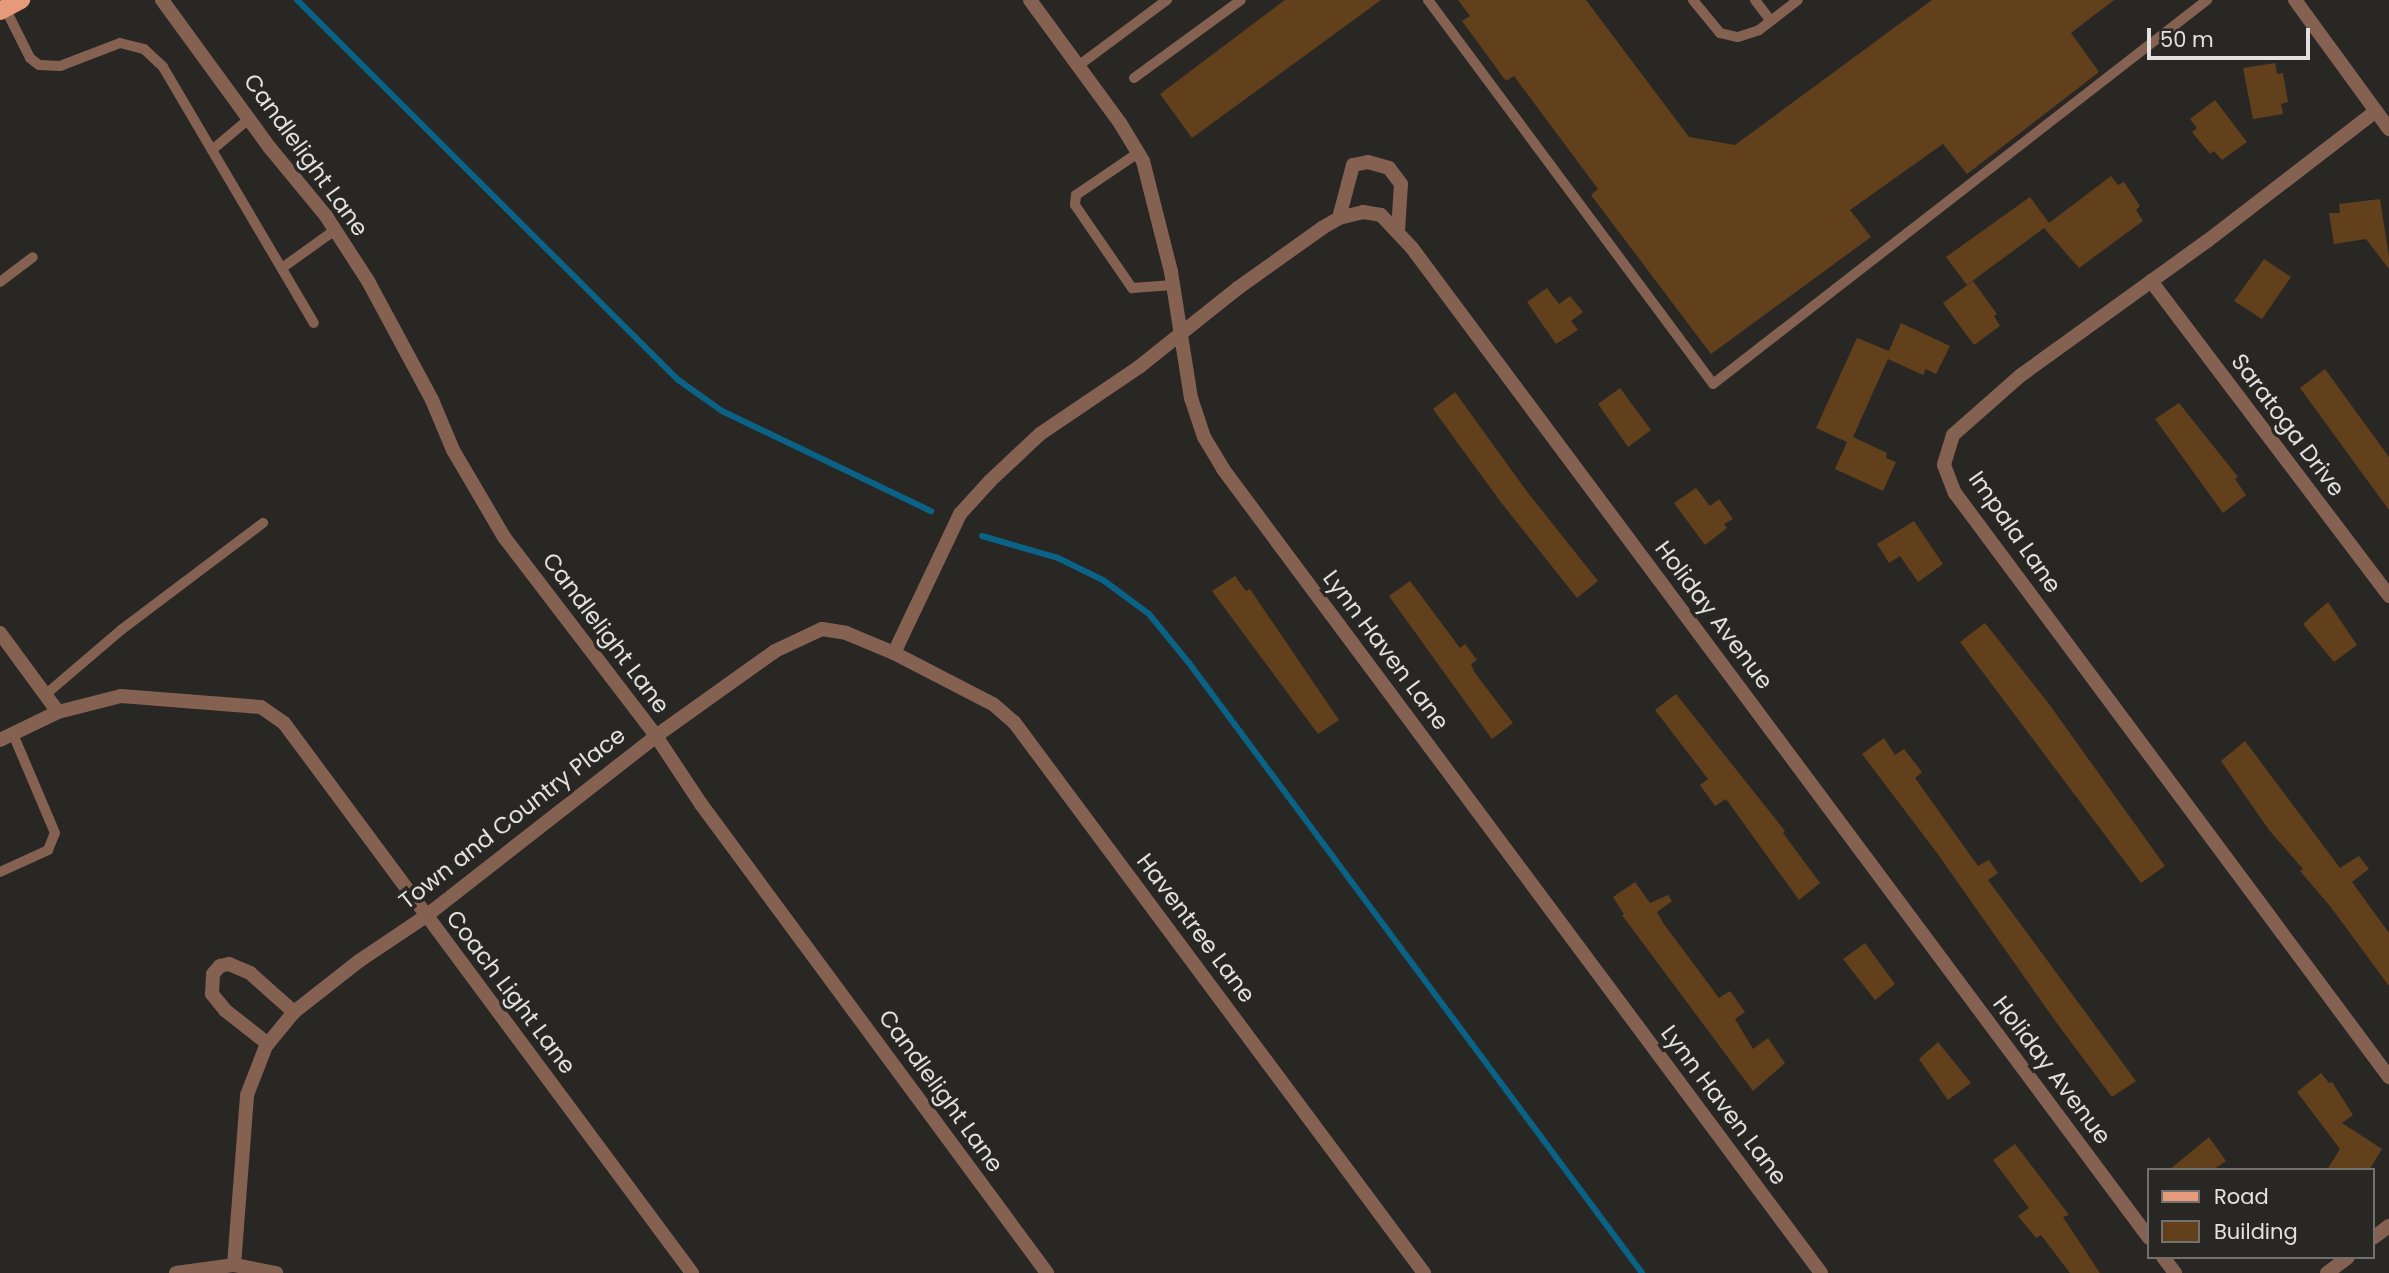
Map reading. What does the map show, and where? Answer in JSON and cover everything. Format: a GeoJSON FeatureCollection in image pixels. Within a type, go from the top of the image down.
{"type":"FeatureCollection","features":[{"type":"Feature","properties":{"kind":"street","name":"Candlelight Lane"},"geometry":{"type":"LineString","coordinates":[[162,0],[335,230],[399,336],[453,450],[504,537],[656,736],[701,804],[1047,1273]]}},
{"type":"Feature","properties":{"kind":"street","name":"Lynn Haven Lane"},"geometry":{"type":"LineString","coordinates":[[1030,0],[1138,153],[1156,208],[1173,285],[1191,398],[1204,437],[1223,469],[1821,1273]]}},
{"type":"Feature","properties":{"kind":"street"},"geometry":{"type":"LineString","coordinates":[[2295,0],[2389,129]]}},
{"type":"Feature","properties":{"kind":"street","name":"Impala Lane"},"geometry":{"type":"LineString","coordinates":[[2376,111],[1983,406],[1953,435],[1944,465],[1955,493],[2389,1077]]}},
{"type":"Feature","properties":{"kind":"street"},"geometry":{"type":"LineString","coordinates":[[1339,218],[1353,165],[1368,162],[1389,169],[1401,184],[1398,230]]}},
{"type":"Feature","properties":{"kind":"street","name":"Holiday Avenue"},"geometry":{"type":"LineString","coordinates":[[1181,335],[1238,289],[1339,218],[1363,212],[1381,215],[1398,230],[2148,1237]]}},
{"type":"Feature","properties":{"kind":"street","name":"Saratoga Drive"},"geometry":{"type":"LineString","coordinates":[[2151,281],[2389,596]]}},
{"type":"Feature","properties":{"kind":"street"},"geometry":{"type":"LineString","coordinates":[[894,653],[960,514],[989,481],[1040,434],[1181,335]]}},
{"type":"Feature","properties":{"kind":"street","name":"Town and Country Place"},"geometry":{"type":"LineString","coordinates":[[234,1265],[247,1095],[268,1044],[294,1012],[359,961],[426,916],[656,736],[775,651],[822,629],[846,633],[894,653]]}},
{"type":"Feature","properties":{"kind":"street"},"geometry":{"type":"LineString","coordinates":[[0,633],[58,712]]}},
{"type":"Feature","properties":{"kind":"street","name":"Haventree Lane"},"geometry":{"type":"LineString","coordinates":[[894,653],[993,704],[1013,722],[1424,1273]]}},
{"type":"Feature","properties":{"kind":"street","name":"Coach Light Lane"},"geometry":{"type":"LineString","coordinates":[[7,737],[58,712],[121,696],[261,707],[284,723],[692,1273]]}},
{"type":"Feature","properties":{"kind":"street"},"geometry":{"type":"LineString","coordinates":[[268,1044],[225,1010],[212,995],[213,974],[220,966],[229,964],[250,973],[294,1012]]}},
{"type":"Feature","properties":{"kind":"street"},"geometry":{"type":"LineString","coordinates":[[2327,1273],[2345,1259]]}},
{"type":"Feature","properties":{"kind":"street"},"geometry":{"type":"LineString","coordinates":[[176,1273],[234,1265],[275,1273]]}},
{"type":"Feature","properties":{"kind":"lane"},"geometry":{"type":"LineString","coordinates":[[1079,66],[1167,0]]}},
{"type":"Feature","properties":{"kind":"lane"},"geometry":{"type":"LineString","coordinates":[[1135,78],[1241,0]]}},
{"type":"Feature","properties":{"kind":"lane"},"geometry":{"type":"LineString","coordinates":[[1429,0],[1713,384],[2207,0]]}},
{"type":"Feature","properties":{"kind":"lane"},"geometry":{"type":"LineString","coordinates":[[1693,0],[1720,33],[1738,37],[1747,36],[1798,0]]}},
{"type":"Feature","properties":{"kind":"lane"},"geometry":{"type":"LineString","coordinates":[[1755,0],[1771,21]]}},
{"type":"Feature","properties":{"kind":"lane"},"geometry":{"type":"LineString","coordinates":[[9,6],[30,58],[39,65],[60,66],[120,43],[144,49],[163,67],[314,323]]}},
{"type":"Feature","properties":{"kind":"lane"},"geometry":{"type":"LineString","coordinates":[[212,150],[250,118]]}},
{"type":"Feature","properties":{"kind":"lane"},"geometry":{"type":"LineString","coordinates":[[1138,153],[1076,195],[1075,205],[1132,288],[1173,285]]}},
{"type":"Feature","properties":{"kind":"lane"},"geometry":{"type":"LineString","coordinates":[[282,268],[335,230]]}},
{"type":"Feature","properties":{"kind":"lane"},"geometry":{"type":"LineString","coordinates":[[0,282],[33,257]]}},
{"type":"Feature","properties":{"kind":"lane"},"geometry":{"type":"LineString","coordinates":[[46,695],[121,630],[263,523]]}},
{"type":"Feature","properties":{"kind":"lane"},"geometry":{"type":"LineString","coordinates":[[0,872],[48,850],[55,833],[7,737]]}},
{"type":"Feature","properties":{"kind":"building"},"geometry":{"type":"Polygon","coordinates":[[[1285,0],[1381,0],[1192,138],[1160,94],[1285,0]]]}},
{"type":"Feature","properties":{"kind":"building"},"geometry":{"type":"Polygon","coordinates":[[[1458,0],[1586,0],[1689,137],[1735,145],[1932,0],[2114,0],[2071,33],[2099,72],[1967,174],[1943,144],[1850,210],[1871,237],[1711,354],[1591,195],[1598,189],[1514,76],[1506,81],[1462,21],[1470,16],[1458,0]]]}},
{"type":"Feature","properties":{"kind":"building"},"geometry":{"type":"Polygon","coordinates":[[[2275,63],[2277,74],[2283,73],[2288,102],[2281,104],[2283,114],[2253,119],[2243,68],[2275,63]]]}},
{"type":"Feature","properties":{"kind":"building"},"geometry":{"type":"Polygon","coordinates":[[[2215,100],[2247,142],[2222,160],[2214,151],[2210,154],[2192,132],[2197,128],[2190,119],[2215,100]]]}},
{"type":"Feature","properties":{"kind":"building"},"geometry":{"type":"Polygon","coordinates":[[[2111,176],[2118,185],[2124,182],[2140,206],[2136,210],[2143,221],[2079,268],[2044,228],[1967,285],[1946,257],[2030,197],[2049,223],[2111,176]]]}},
{"type":"Feature","properties":{"kind":"building"},"geometry":{"type":"Polygon","coordinates":[[[2380,199],[2389,269],[2366,239],[2334,244],[2329,213],[2340,213],[2339,204],[2380,199]]]}},
{"type":"Feature","properties":{"kind":"building"},"geometry":{"type":"Polygon","coordinates":[[[2264,259],[2291,277],[2262,319],[2234,301],[2264,259]]]}},
{"type":"Feature","properties":{"kind":"building"},"geometry":{"type":"Polygon","coordinates":[[[1973,281],[1997,314],[1994,316],[2000,326],[1974,345],[1943,303],[1973,281]]]}},
{"type":"Feature","properties":{"kind":"building"},"geometry":{"type":"Polygon","coordinates":[[[1547,288],[1559,304],[1570,296],[1583,312],[1571,321],[1578,330],[1556,344],[1527,302],[1547,288]]]}},
{"type":"Feature","properties":{"kind":"building"},"geometry":{"type":"Polygon","coordinates":[[[1901,323],[1950,346],[1936,374],[1926,369],[1923,375],[1888,359],[1853,437],[1887,453],[1886,458],[1896,462],[1883,491],[1835,469],[1847,442],[1816,428],[1857,338],[1889,351],[1901,323]]]}},
{"type":"Feature","properties":{"kind":"building"},"geometry":{"type":"Polygon","coordinates":[[[2325,369],[2389,457],[2389,510],[2300,388],[2325,369]]]}},
{"type":"Feature","properties":{"kind":"building"},"geometry":{"type":"Polygon","coordinates":[[[1620,388],[1651,430],[1628,447],[1598,404],[1620,388]]]}},
{"type":"Feature","properties":{"kind":"building"},"geometry":{"type":"Polygon","coordinates":[[[1455,392],[1528,493],[1598,581],[1577,598],[1500,501],[1433,409],[1455,392]]]}},
{"type":"Feature","properties":{"kind":"building"},"geometry":{"type":"Polygon","coordinates":[[[2179,403],[2238,477],[2235,479],[2246,495],[2223,513],[2155,419],[2179,403]]]}},
{"type":"Feature","properties":{"kind":"building"},"geometry":{"type":"Polygon","coordinates":[[[1696,488],[1710,506],[1719,499],[1733,519],[1724,524],[1727,528],[1705,545],[1674,503],[1696,488]]]}},
{"type":"Feature","properties":{"kind":"building"},"geometry":{"type":"Polygon","coordinates":[[[1914,521],[1943,564],[1918,582],[1900,556],[1889,563],[1877,544],[1914,521]]]}},
{"type":"Feature","properties":{"kind":"building"},"geometry":{"type":"Polygon","coordinates":[[[1235,576],[1246,591],[1250,589],[1339,720],[1318,734],[1212,591],[1235,576]]]}},
{"type":"Feature","properties":{"kind":"building"},"geometry":{"type":"Polygon","coordinates":[[[1410,581],[1460,648],[1465,644],[1477,660],[1471,664],[1475,673],[1513,723],[1492,739],[1389,596],[1410,581]]]}},
{"type":"Feature","properties":{"kind":"building"},"geometry":{"type":"Polygon","coordinates":[[[2328,602],[2357,645],[2334,662],[2303,624],[2328,602]]]}},
{"type":"Feature","properties":{"kind":"building"},"geometry":{"type":"Polygon","coordinates":[[[1985,623],[2049,704],[2165,866],[2141,883],[1960,642],[1985,623]]]}},
{"type":"Feature","properties":{"kind":"building"},"geometry":{"type":"Polygon","coordinates":[[[1676,694],[1785,831],[1783,833],[1820,883],[1799,900],[1726,799],[1715,806],[1700,785],[1708,779],[1655,710],[1676,694]]]}},
{"type":"Feature","properties":{"kind":"building"},"geometry":{"type":"Polygon","coordinates":[[[1884,738],[1895,755],[1904,749],[1922,772],[1915,778],[1978,866],[1989,860],[1998,873],[1988,880],[2136,1081],[2112,1097],[2056,1022],[1937,853],[1862,754],[1884,738]]]}},
{"type":"Feature","properties":{"kind":"building"},"geometry":{"type":"Polygon","coordinates":[[[2245,741],[2340,868],[2359,856],[2369,869],[2352,882],[2389,933],[2389,986],[2330,906],[2300,871],[2303,869],[2269,830],[2221,761],[2245,741]]]}},
{"type":"Feature","properties":{"kind":"building"},"geometry":{"type":"Polygon","coordinates":[[[1635,882],[1650,903],[1668,895],[1672,901],[1657,912],[1663,923],[1719,998],[1730,991],[1745,1012],[1735,1019],[1753,1049],[1768,1038],[1785,1063],[1753,1091],[1622,915],[1624,914],[1613,897],[1635,882]]]}},
{"type":"Feature","properties":{"kind":"building"},"geometry":{"type":"Polygon","coordinates":[[[1865,943],[1895,984],[1875,1000],[1843,959],[1865,943]]]}},
{"type":"Feature","properties":{"kind":"building"},"geometry":{"type":"Polygon","coordinates":[[[1938,1042],[1971,1083],[1948,1100],[1919,1059],[1938,1042]]]}},
{"type":"Feature","properties":{"kind":"building"},"geometry":{"type":"Polygon","coordinates":[[[2321,1073],[2329,1083],[2332,1082],[2353,1115],[2342,1123],[2382,1149],[2370,1168],[2328,1168],[2340,1149],[2297,1092],[2321,1073]]]}},
{"type":"Feature","properties":{"kind":"building"},"geometry":{"type":"Polygon","coordinates":[[[2209,1137],[2226,1161],[2216,1168],[2171,1168],[2209,1137]]]}},
{"type":"Feature","properties":{"kind":"building"},"geometry":{"type":"Polygon","coordinates":[[[2015,1144],[2069,1215],[2063,1217],[2100,1273],[2070,1273],[2041,1235],[2036,1238],[2018,1216],[2029,1208],[1993,1160],[2015,1144]]]}},
{"type":"Feature","properties":{"kind":"waterway"},"geometry":{"type":"LineString","coordinates":[[297,0],[677,379],[722,411],[931,511]]}},
{"type":"Feature","properties":{"kind":"waterway"},"geometry":{"type":"LineString","coordinates":[[982,536],[1058,558],[1103,580],[1149,614],[1189,663],[1642,1273]]}}]}
